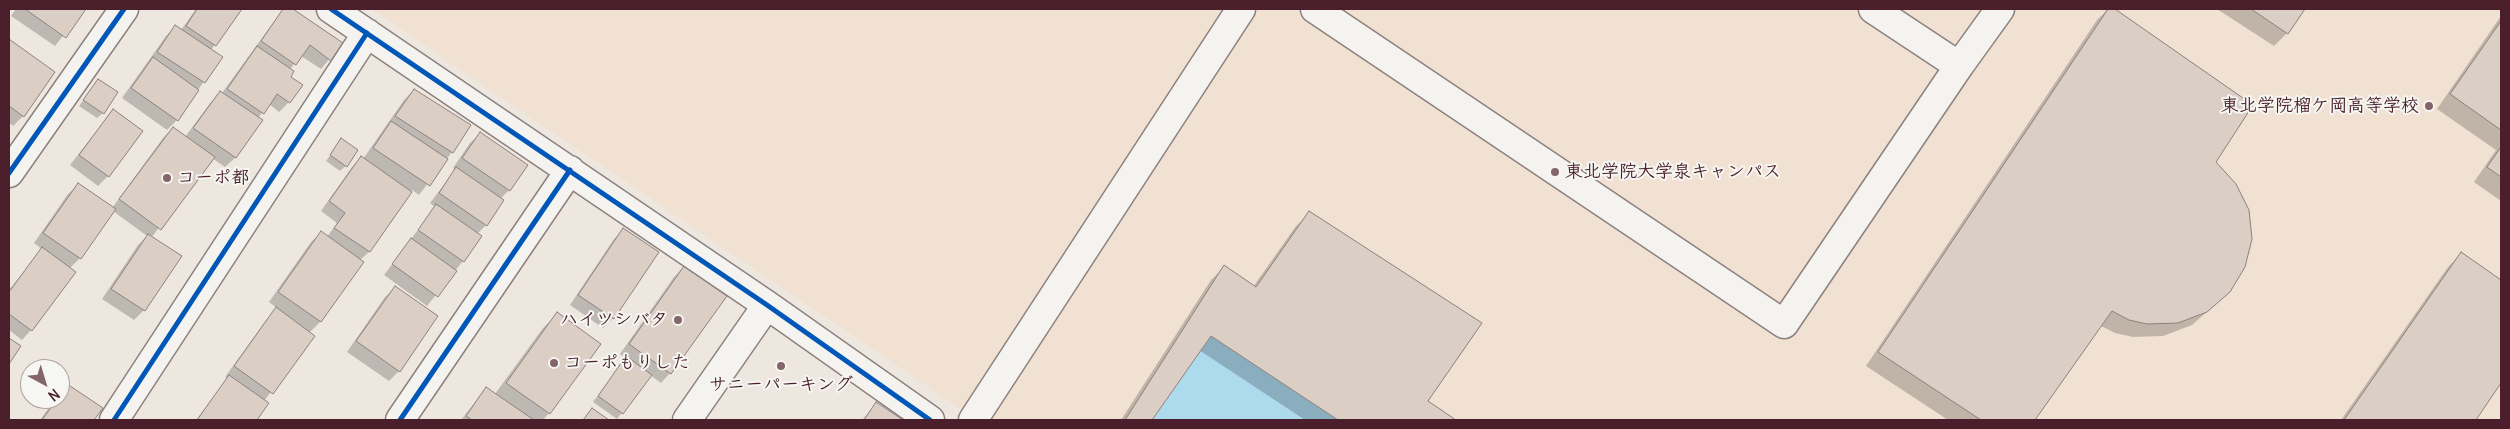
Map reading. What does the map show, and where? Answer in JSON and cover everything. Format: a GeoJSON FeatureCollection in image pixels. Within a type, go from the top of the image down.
{"type":"FeatureCollection","features":[{"type":"Feature","properties":{"kind":"street"},"geometry":{"type":"LineString","coordinates":[[9,173],[124,9]]}},
{"type":"Feature","properties":{"kind":"street"},"geometry":{"type":"LineString","coordinates":[[331,9],[767,305],[930,420]]}},
{"type":"Feature","properties":{"kind":"street"},"geometry":{"type":"LineString","coordinates":[[973,420],[1241,9]]}},
{"type":"Feature","properties":{"kind":"street"},"geometry":{"type":"LineString","coordinates":[[1315,9],[1784,324],[1959,66],[2000,9]]}},
{"type":"Feature","properties":{"kind":"street"},"geometry":{"type":"LineString","coordinates":[[1873,9],[1959,66]]}},
{"type":"Feature","properties":{"kind":"street"},"geometry":{"type":"LineString","coordinates":[[114,420],[368,33]]}},
{"type":"Feature","properties":{"kind":"street"},"geometry":{"type":"LineString","coordinates":[[400,420],[570,170]]}},
{"type":"Feature","properties":{"kind":"street"},"geometry":{"type":"LineString","coordinates":[[687,420],[767,305]]}},
{"type":"Feature","properties":{"kind":"shaded area","name":"東北学院大学泉キャンパス"},"geometry":{"type":"Polygon","coordinates":[[[371,9],[2501,9],[2501,420],[977,420],[371,9]]]}},
{"type":"Feature","properties":{"kind":"water"},"geometry":{"type":"Polygon","coordinates":[[[1211,336],[1338,420],[1152,420],[1211,336]]]}},
{"type":"Feature","properties":{"kind":"building"},"geometry":{"type":"Polygon","coordinates":[[[25,9],[86,9],[66,38],[25,9]]]}},
{"type":"Feature","properties":{"kind":"building"},"geometry":{"type":"Polygon","coordinates":[[[197,9],[242,9],[216,46],[186,26],[197,9]]]}},
{"type":"Feature","properties":{"kind":"building"},"geometry":{"type":"Polygon","coordinates":[[[283,9],[293,9],[343,43],[331,61],[310,45],[296,65],[261,41],[283,9]]]}},
{"type":"Feature","properties":{"kind":"building"},"geometry":{"type":"Polygon","coordinates":[[[2108,9],[2115,9],[2253,105],[2216,162],[2236,184],[2249,210],[2252,239],[2245,267],[2230,292],[2207,312],[2178,323],[2147,324],[2129,320],[2112,311],[2035,420],[1981,420],[1878,352],[2108,9]]]}},
{"type":"Feature","properties":{"kind":"building"},"geometry":{"type":"Polygon","coordinates":[[[2251,9],[2305,9],[2288,34],[2251,9]]]}},
{"type":"Feature","properties":{"kind":"building"},"geometry":{"type":"Polygon","coordinates":[[[2501,21],[2501,130],[2450,94],[2501,21]]]}},
{"type":"Feature","properties":{"kind":"building"},"geometry":{"type":"Polygon","coordinates":[[[175,25],[223,57],[205,83],[157,52],[175,25]]]}},
{"type":"Feature","properties":{"kind":"building"},"geometry":{"type":"Polygon","coordinates":[[[9,39],[55,72],[24,117],[9,106],[9,39]]]}},
{"type":"Feature","properties":{"kind":"building"},"geometry":{"type":"Polygon","coordinates":[[[257,46],[294,71],[291,77],[303,85],[290,103],[277,94],[264,114],[227,89],[257,46]]]}},
{"type":"Feature","properties":{"kind":"building"},"geometry":{"type":"Polygon","coordinates":[[[153,57],[199,90],[178,121],[131,88],[153,57]]]}},
{"type":"Feature","properties":{"kind":"building"},"geometry":{"type":"Polygon","coordinates":[[[98,79],[118,92],[104,114],[83,100],[98,79]]]}},
{"type":"Feature","properties":{"kind":"building"},"geometry":{"type":"Polygon","coordinates":[[[414,89],[471,125],[453,153],[395,116],[414,89]]]}},
{"type":"Feature","properties":{"kind":"building"},"geometry":{"type":"Polygon","coordinates":[[[220,91],[263,120],[236,158],[193,128],[220,91]]]}},
{"type":"Feature","properties":{"kind":"building"},"geometry":{"type":"Polygon","coordinates":[[[113,109],[143,131],[109,177],[79,155],[113,109]]]}},
{"type":"Feature","properties":{"kind":"building"},"geometry":{"type":"Polygon","coordinates":[[[391,121],[448,159],[430,186],[373,148],[391,121]]]}},
{"type":"Feature","properties":{"kind":"building","name":"コーポ都"},"geometry":{"type":"Polygon","coordinates":[[[173,127],[215,157],[161,230],[119,199],[173,127]]]}},
{"type":"Feature","properties":{"kind":"building"},"geometry":{"type":"Polygon","coordinates":[[[480,132],[528,165],[510,191],[462,158],[480,132]]]}},
{"type":"Feature","properties":{"kind":"building"},"geometry":{"type":"Polygon","coordinates":[[[341,138],[358,150],[347,167],[330,155],[341,138]]]}},
{"type":"Feature","properties":{"kind":"building"},"geometry":{"type":"Polygon","coordinates":[[[2501,147],[2501,177],[2487,167],[2501,147]]]}},
{"type":"Feature","properties":{"kind":"building"},"geometry":{"type":"Polygon","coordinates":[[[361,156],[412,192],[370,252],[334,228],[345,213],[329,201],[361,156]]]}},
{"type":"Feature","properties":{"kind":"building"},"geometry":{"type":"Polygon","coordinates":[[[456,167],[504,200],[487,226],[439,193],[456,167]]]}},
{"type":"Feature","properties":{"kind":"building"},"geometry":{"type":"Polygon","coordinates":[[[78,183],[116,209],[81,259],[43,233],[78,183]]]}},
{"type":"Feature","properties":{"kind":"building"},"geometry":{"type":"Polygon","coordinates":[[[436,204],[482,236],[464,262],[418,230],[436,204]]]}},
{"type":"Feature","properties":{"kind":"building"},"geometry":{"type":"Polygon","coordinates":[[[1309,211],[1482,323],[1428,401],[1456,420],[1338,420],[1211,336],[1152,420],[1125,420],[1224,265],[1256,287],[1309,211]]]}},
{"type":"Feature","properties":{"kind":"building"},"geometry":{"type":"Polygon","coordinates":[[[623,228],[659,252],[614,319],[578,295],[623,228]]]}},
{"type":"Feature","properties":{"kind":"building"},"geometry":{"type":"Polygon","coordinates":[[[321,231],[364,262],[321,322],[278,292],[321,231]]]}},
{"type":"Feature","properties":{"kind":"building"},"geometry":{"type":"Polygon","coordinates":[[[148,234],[182,256],[145,311],[111,289],[148,234]]]}},
{"type":"Feature","properties":{"kind":"building"},"geometry":{"type":"Polygon","coordinates":[[[411,238],[457,271],[438,297],[392,264],[411,238]]]}},
{"type":"Feature","properties":{"kind":"building"},"geometry":{"type":"Polygon","coordinates":[[[42,247],[76,272],[32,331],[9,314],[9,292],[42,247]]]}},
{"type":"Feature","properties":{"kind":"building"},"geometry":{"type":"Polygon","coordinates":[[[2461,252],[2501,280],[2501,383],[2476,420],[2344,420],[2461,252]]]}},
{"type":"Feature","properties":{"kind":"building","name":"ハイツシバタ"},"geometry":{"type":"Polygon","coordinates":[[[684,266],[727,296],[671,374],[629,344],[684,266]]]}},
{"type":"Feature","properties":{"kind":"building"},"geometry":{"type":"Polygon","coordinates":[[[395,286],[438,316],[400,372],[356,341],[395,286]]]}},
{"type":"Feature","properties":{"kind":"building"},"geometry":{"type":"Polygon","coordinates":[[[276,307],[315,336],[273,394],[234,366],[276,307]]]}},
{"type":"Feature","properties":{"kind":"building","name":"コーポもりした"},"geometry":{"type":"Polygon","coordinates":[[[557,312],[601,344],[550,414],[506,383],[557,312]]]}},
{"type":"Feature","properties":{"kind":"building"},"geometry":{"type":"Polygon","coordinates":[[[9,338],[21,346],[9,364],[9,338]]]}},
{"type":"Feature","properties":{"kind":"building"},"geometry":{"type":"Polygon","coordinates":[[[626,356],[652,375],[623,414],[598,396],[626,356]]]}},
{"type":"Feature","properties":{"kind":"building"},"geometry":{"type":"Polygon","coordinates":[[[229,375],[269,403],[257,420],[197,420],[229,375]]]}},
{"type":"Feature","properties":{"kind":"building"},"geometry":{"type":"Polygon","coordinates":[[[70,386],[103,408],[94,420],[42,420],[50,409],[70,409],[70,386]]]}},
{"type":"Feature","properties":{"kind":"building"},"geometry":{"type":"Polygon","coordinates":[[[486,387],[534,420],[472,420],[466,416],[486,387]]]}},
{"type":"Feature","properties":{"kind":"building"},"geometry":{"type":"Polygon","coordinates":[[[876,402],[903,420],[864,420],[876,402]]]}},
{"type":"Feature","properties":{"kind":"building"},"geometry":{"type":"Polygon","coordinates":[[[592,408],[609,420],[583,420],[592,408]]]}},
{"type":"Feature","properties":{"kind":"cycle path"},"geometry":{"type":"LineString","coordinates":[[9,173],[124,9]]}},
{"type":"Feature","properties":{"kind":"cycle path"},"geometry":{"type":"LineString","coordinates":[[331,9],[767,305],[930,420]]}},
{"type":"Feature","properties":{"kind":"cycle path"},"geometry":{"type":"LineString","coordinates":[[114,420],[367,33]]}},
{"type":"Feature","properties":{"kind":"cycle path"},"geometry":{"type":"LineString","coordinates":[[400,420],[570,170]]}},
{"type":"Feature","properties":{"kind":"place","name":"東北学院榴ケ岡高等学校"},"geometry":{"type":"Point","coordinates":[2429,106]}},
{"type":"Feature","properties":{"kind":"place","name":"東北学院大学泉キャンパス"},"geometry":{"type":"Point","coordinates":[1555,172]}},
{"type":"Feature","properties":{"kind":"place","name":"コーポ都"},"geometry":{"type":"Point","coordinates":[167,178]}},
{"type":"Feature","properties":{"kind":"place","name":"ハイツシバタ"},"geometry":{"type":"Point","coordinates":[678,320]}},
{"type":"Feature","properties":{"kind":"place","name":"コーポもりした"},"geometry":{"type":"Point","coordinates":[554,363]}},
{"type":"Feature","properties":{"kind":"place","name":"サニーパーキング"},"geometry":{"type":"Point","coordinates":[781,366]}}]}
